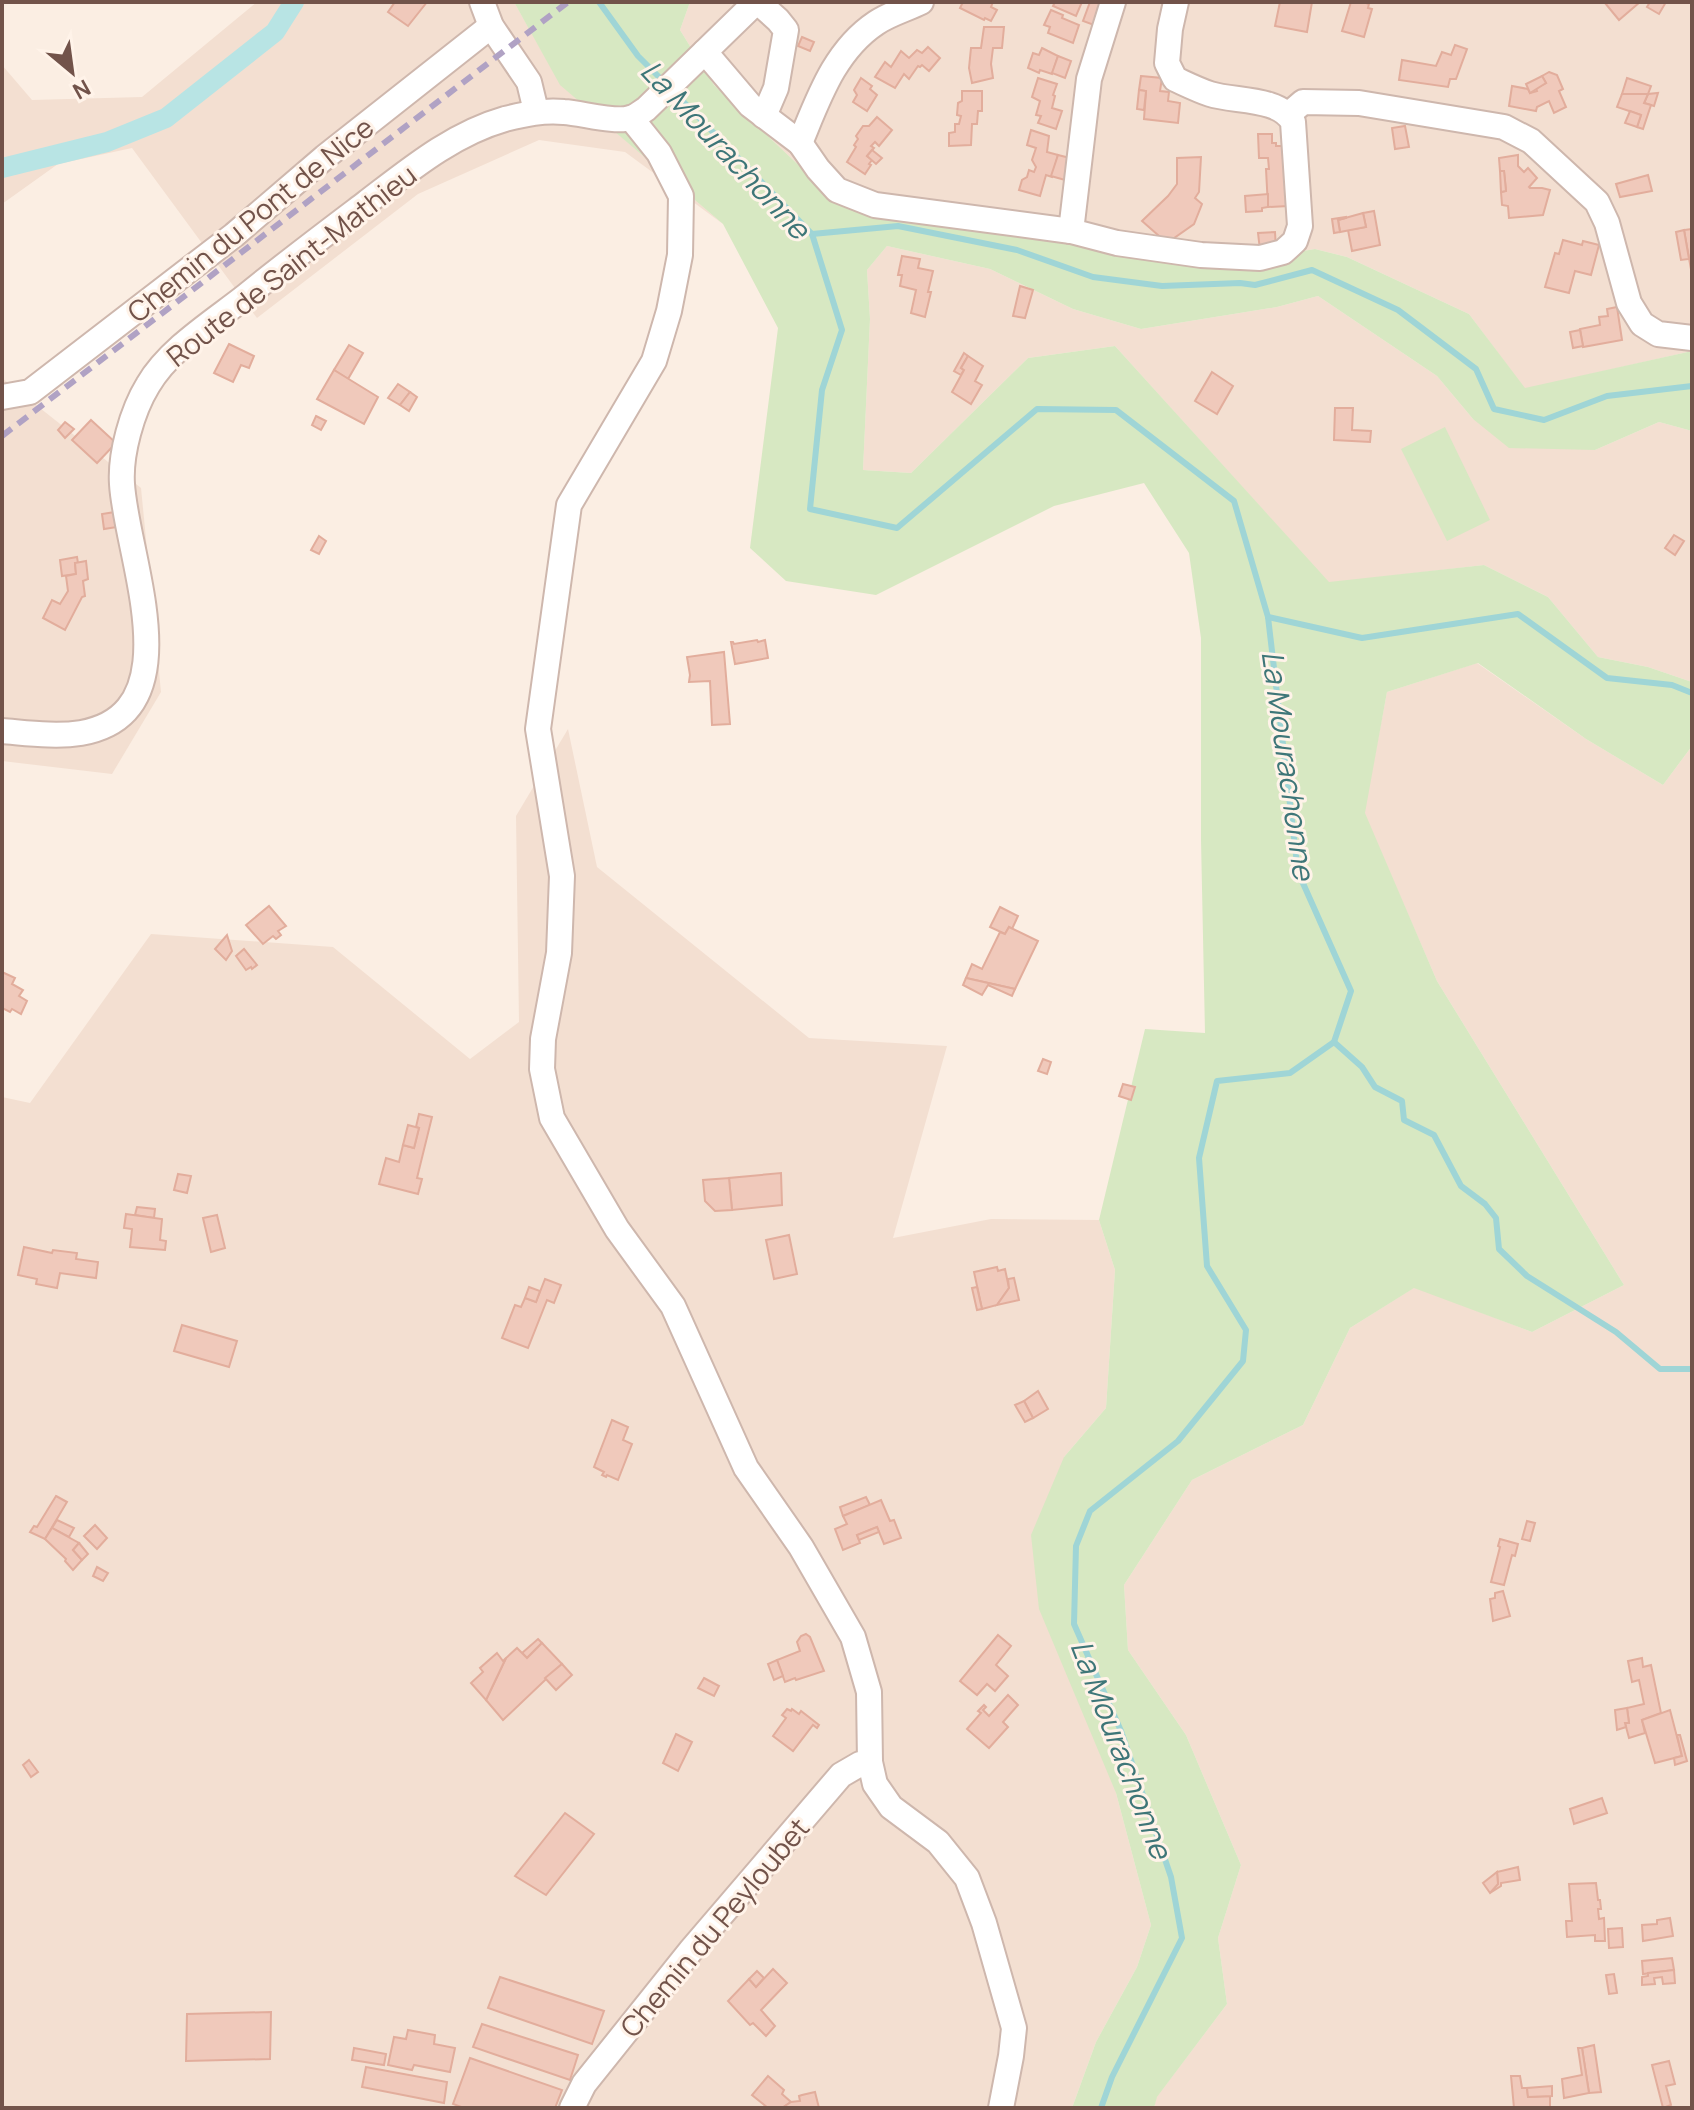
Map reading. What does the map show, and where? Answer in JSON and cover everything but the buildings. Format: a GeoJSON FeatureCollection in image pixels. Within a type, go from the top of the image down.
{"type":"FeatureCollection","features":[{"type":"Feature","properties":{"kind":"street"},"geometry":{"type":"LineString","coordinates":[[482,2],[491,26],[529,82],[536,111]]}},
{"type":"Feature","properties":{"kind":"street"},"geometry":{"type":"LineString","coordinates":[[764,116],[776,88],[786,30],[757,2],[638,114],[681,196],[680,255],[669,311],[654,361],[569,505],[538,729],[562,876],[559,953],[543,1039],[542,1069],[552,1118],[617,1229],[673,1306],[746,1468],[801,1547],[853,1637],[869,1692],[870,1762],[875,1784],[891,1807],[938,1842],[967,1878],[984,1923],[1014,2028],[1001,2108]]}},
{"type":"Feature","properties":{"kind":"street"},"geometry":{"type":"LineString","coordinates":[[800,143],[830,73],[854,42],[876,22],[921,2]]}},
{"type":"Feature","properties":{"kind":"street"},"geometry":{"type":"LineString","coordinates":[[1071,231],[1089,79],[1113,2]]}},
{"type":"Feature","properties":{"kind":"street"},"geometry":{"type":"LineString","coordinates":[[705,52],[750,105],[800,143],[837,190],[875,205],[1071,231],[1117,243],[1201,255],[1260,258],[1283,252],[1295,241],[1300,226],[1293,122],[1289,114],[1280,108],[1212,95],[1175,79],[1167,63],[1176,2]]}},
{"type":"Feature","properties":{"kind":"street","name":"Chemin du Pont de Nice"},"geometry":{"type":"LineString","coordinates":[[2,397],[30,392],[234,235],[325,157],[491,26]]}},
{"type":"Feature","properties":{"kind":"street"},"geometry":{"type":"LineString","coordinates":[[1289,114],[1303,102],[1359,103],[1504,127],[1531,141],[1597,202],[1607,223],[1629,303],[1642,324],[1658,334],[1692,338]]}},
{"type":"Feature","properties":{"kind":"street","name":"Route de Saint-Mathieu"},"geometry":{"type":"LineString","coordinates":[[2,731],[80,733],[101,727],[126,709],[142,685],[147,658],[146,626],[122,482],[132,423],[146,387],[164,362],[290,261],[441,148],[500,121],[536,111],[617,119],[638,114]]}},
{"type":"Feature","properties":{"kind":"street","name":"Chemin du Peyloubet"},"geometry":{"type":"LineString","coordinates":[[572,2108],[584,2084],[692,1949],[841,1775],[870,1762]]}},
{"type":"Feature","properties":{"kind":"shaded area"},"geometry":{"type":"Polygon","coordinates":[[[257,2],[514,2],[561,85],[723,224],[625,152],[539,140],[418,194],[257,318],[132,148],[58,164],[2,204],[2,65],[32,100],[142,97],[257,2]]]}},
{"type":"Feature","properties":{"kind":"shaded area"},"geometry":{"type":"Polygon","coordinates":[[[690,2],[1692,2],[1692,351],[1525,389],[1469,314],[1347,257],[1315,249],[1273,264],[858,213],[826,191],[714,85],[680,30],[690,2]]]}},
{"type":"Feature","properties":{"kind":"shaded area"},"geometry":{"type":"Polygon","coordinates":[[[887,246],[990,269],[1073,309],[1141,329],[1277,307],[1318,296],[1437,376],[1473,419],[1595,450],[1659,422],[1692,431],[1692,682],[1648,667],[1598,657],[1548,597],[1484,565],[1329,583],[1115,346],[1028,358],[911,473],[863,470],[870,319],[867,270],[887,246]]]}},
{"type":"Feature","properties":{"kind":"shaded area"},"geometry":{"type":"Polygon","coordinates":[[[2,378],[141,488],[161,692],[112,774],[2,761],[2,378]]]}},
{"type":"Feature","properties":{"kind":"shaded area"},"geometry":{"type":"Polygon","coordinates":[[[1477,663],[1586,739],[1663,785],[1692,746],[1692,2108],[1154,2108],[1156,2098],[1227,2004],[1218,1938],[1241,1865],[1186,1735],[1128,1650],[1124,1585],[1192,1480],[1303,1425],[1350,1328],[1415,1287],[1532,1332],[1624,1285],[1437,981],[1364,813],[1387,692],[1477,663]]]}},
{"type":"Feature","properties":{"kind":"shaded area"},"geometry":{"type":"Polygon","coordinates":[[[568,729],[597,867],[809,1038],[947,1046],[893,1238],[991,1219],[1099,1220],[1115,1270],[1106,1408],[1064,1457],[1116,1793],[1151,1925],[1137,1967],[1096,2042],[1072,2108],[2,2108],[2,1097],[30,1103],[151,934],[333,947],[470,1059],[519,1022],[516,816],[568,729]]]}},
{"type":"Feature","properties":{"kind":"green space"},"geometry":{"type":"Polygon","coordinates":[[[514,2],[690,2],[680,30],[714,85],[826,191],[858,213],[1272,264],[1315,249],[1347,257],[1469,314],[1525,388],[1692,351],[1692,431],[1659,422],[1595,450],[1509,448],[1473,419],[1437,376],[1318,296],[1277,307],[1141,329],[1073,309],[990,269],[887,246],[867,270],[870,319],[863,470],[911,473],[1028,358],[1115,346],[1329,582],[1484,565],[1548,597],[1598,657],[1648,667],[1692,682],[1692,746],[1663,785],[1586,739],[1478,663],[1387,692],[1365,813],[1437,981],[1624,1285],[1532,1332],[1414,1288],[1350,1328],[1303,1425],[1192,1480],[1124,1585],[1128,1650],[1186,1735],[1241,1865],[1218,1938],[1227,2004],[1157,2097],[1154,2108],[1072,2108],[1096,2042],[1137,1967],[1151,1925],[1116,1793],[1039,1609],[1031,1535],[1064,1457],[1106,1408],[1115,1270],[1099,1220],[1145,1029],[1205,1033],[1201,638],[1189,553],[1144,483],[1054,506],[876,595],[786,581],[750,548],[778,328],[723,224],[560,85],[514,2]]]}},
{"type":"Feature","properties":{"kind":"green space"},"geometry":{"type":"Polygon","coordinates":[[[1445,427],[1490,520],[1447,541],[1401,449],[1445,427]]]}},
{"type":"Feature","properties":{"kind":"waterway"},"geometry":{"type":"LineString","coordinates":[[2,168],[107,142],[166,118],[275,32],[294,2]]}},
{"type":"Feature","properties":{"kind":"waterway","name":"La Mourachonne"},"geometry":{"type":"LineString","coordinates":[[599,2],[638,56],[665,83]]}},
{"type":"Feature","properties":{"kind":"waterway","name":"La Mourachonne"},"geometry":{"type":"LineString","coordinates":[[673,91],[812,234],[842,330],[822,390],[810,509],[897,528],[1037,409],[1116,410],[1234,501],[1268,617],[1298,872],[1351,991],[1334,1042],[1290,1073],[1217,1081],[1199,1158],[1207,1266],[1246,1330],[1243,1361],[1178,1441],[1090,1511],[1076,1546],[1074,1624],[1121,1731],[1171,1877],[1182,1938],[1112,2077],[1101,2108]]}},
{"type":"Feature","properties":{"kind":"waterway"},"geometry":{"type":"LineString","coordinates":[[812,234],[898,226],[1017,250],[1093,277],[1162,286],[1255,285],[1312,270],[1398,310],[1476,369],[1494,409],[1544,420],[1607,396],[1692,386]]}},
{"type":"Feature","properties":{"kind":"waterway"},"geometry":{"type":"LineString","coordinates":[[1268,617],[1362,638],[1518,614],[1607,678],[1672,685],[1692,693]]}},
{"type":"Feature","properties":{"kind":"waterway"},"geometry":{"type":"LineString","coordinates":[[1334,1042],[1362,1067],[1375,1087],[1402,1101],[1404,1120],[1434,1135],[1461,1186],[1485,1204],[1496,1218],[1499,1249],[1527,1276],[1616,1332],[1660,1369],[1692,1369]]}},
{"type":"Feature","properties":{"kind":"railway"},"geometry":{"type":"LineString","coordinates":[[2,436],[568,2]]}}]}
